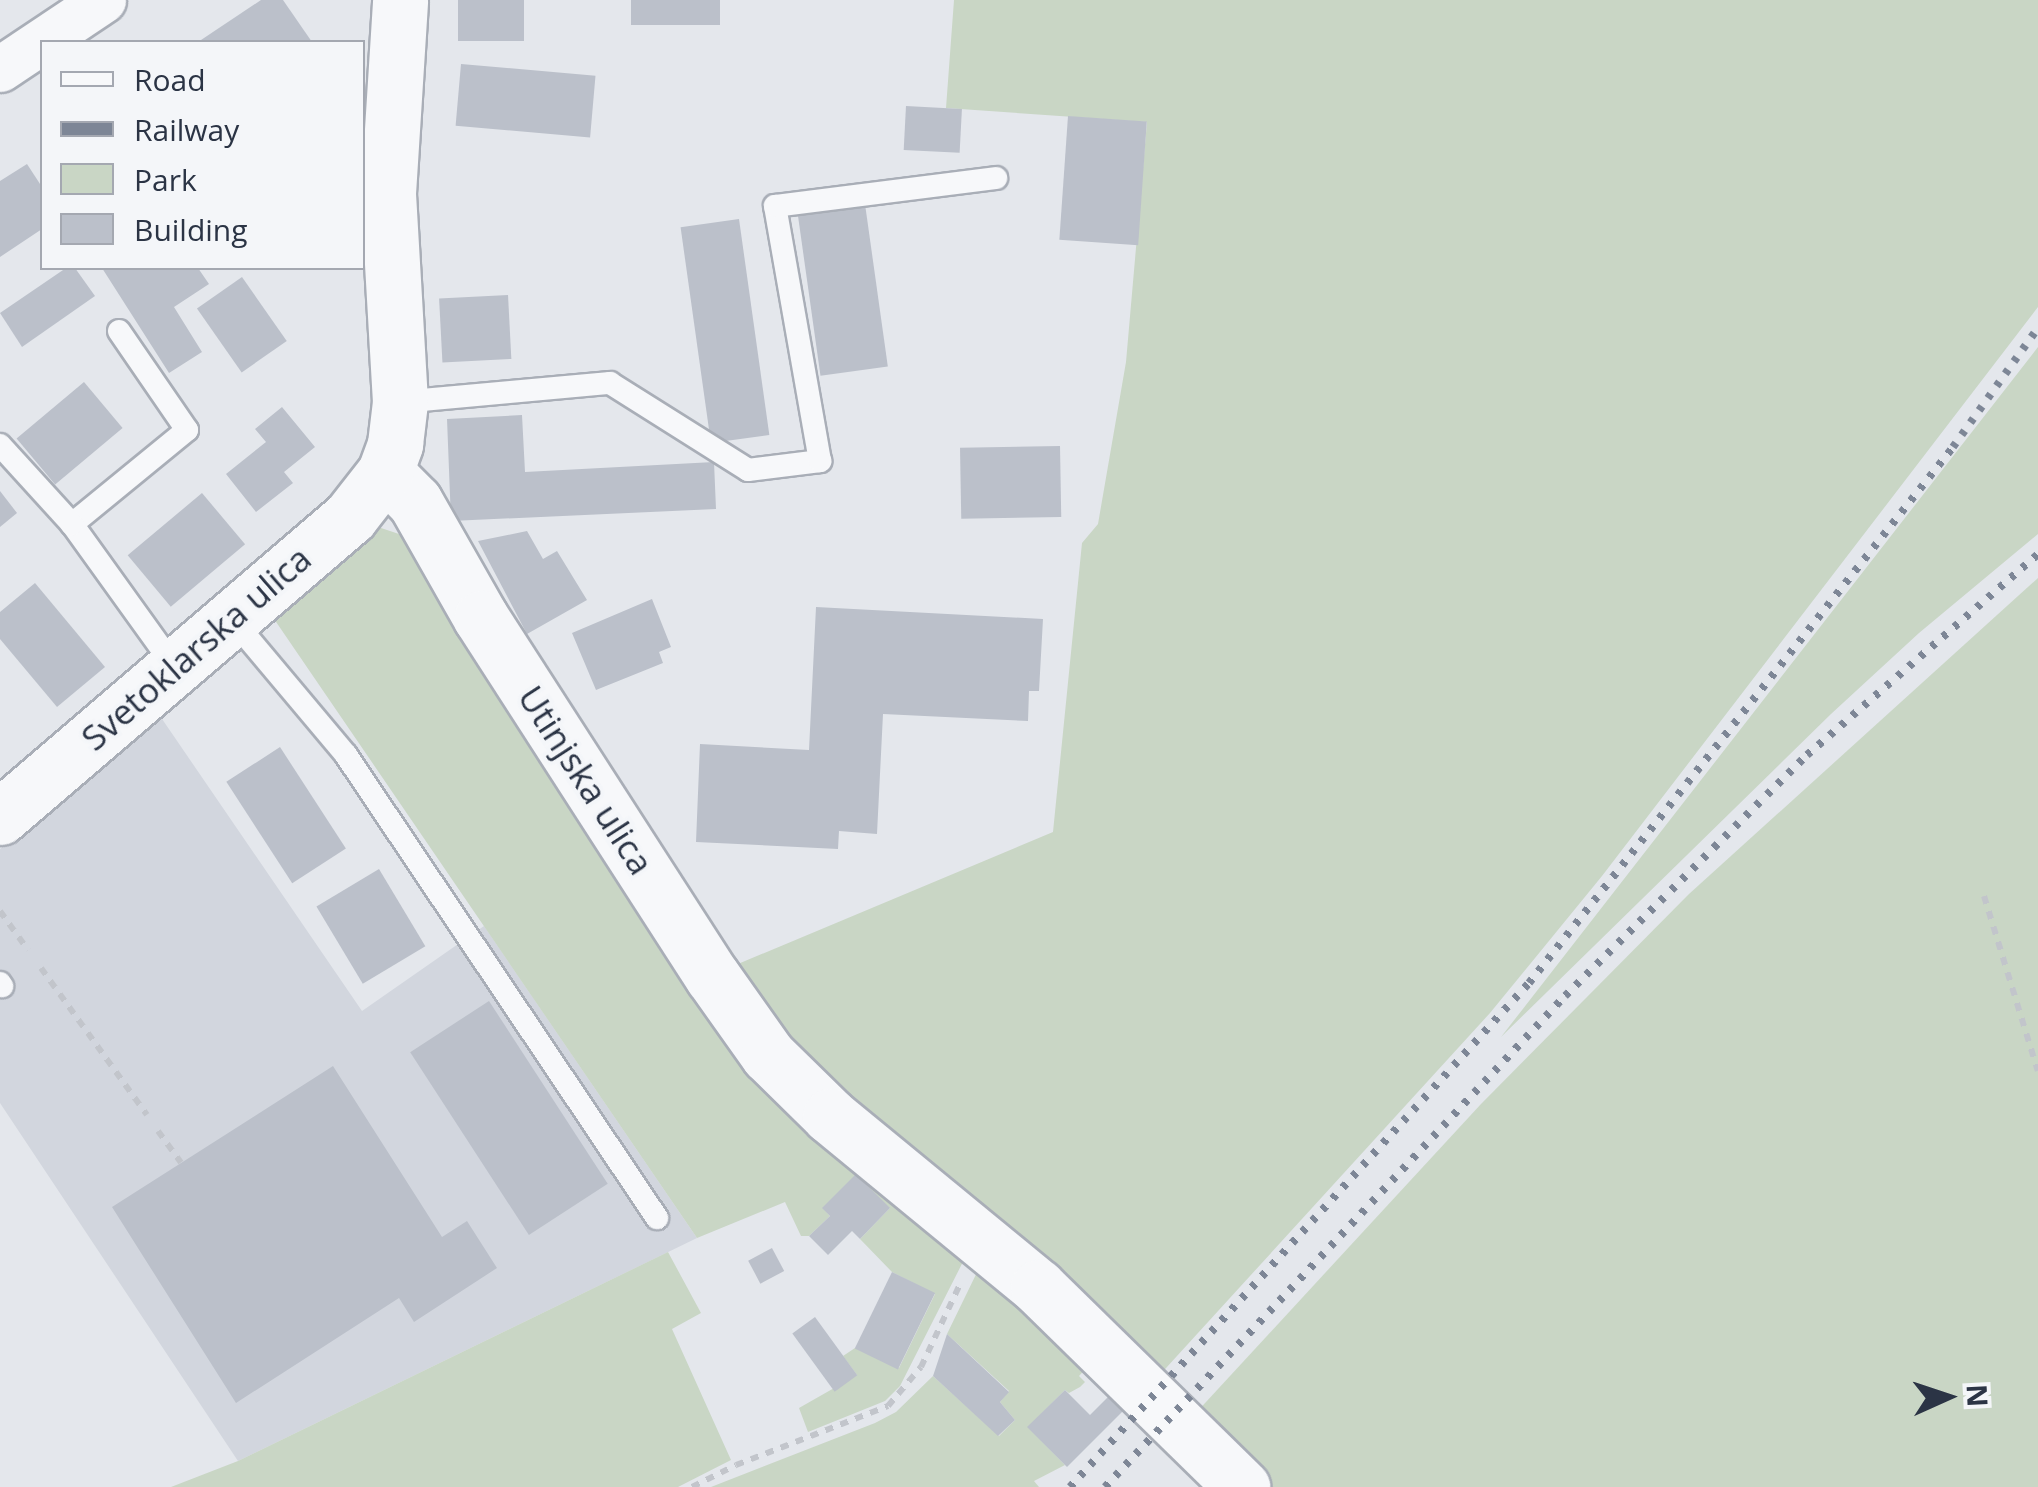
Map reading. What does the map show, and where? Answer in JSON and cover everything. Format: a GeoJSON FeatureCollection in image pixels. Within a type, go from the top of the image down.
{"type":"FeatureCollection","features":[{"type":"Feature","properties":{"kind":"street"},"geometry":{"type":"LineString","coordinates":[[42,40],[103,0]]}},
{"type":"Feature","properties":{"kind":"street"},"geometry":{"type":"LineString","coordinates":[[384,472],[395,444],[400,402],[388,193],[390,29]]}},
{"type":"Feature","properties":{"kind":"street"},"geometry":{"type":"LineString","coordinates":[[0,68],[40,42]]}},
{"type":"Feature","properties":{"kind":"street","name":"Svetoklarska ulica"},"geometry":{"type":"LineString","coordinates":[[0,817],[350,517],[384,472]]}},
{"type":"Feature","properties":{"kind":"street","name":"Utinjska ulica"},"geometry":{"type":"LineString","coordinates":[[384,472],[415,502],[481,618],[768,1056],[830,1116],[1038,1287],[1242,1487]]}},
{"type":"Feature","properties":{"kind":"lane"},"geometry":{"type":"LineString","coordinates":[[400,402],[610,383],[748,470],[820,460],[775,206],[996,178]]}},
{"type":"Feature","properties":{"kind":"lane"},"geometry":{"type":"LineString","coordinates":[[72,524],[187,430],[119,331]]}},
{"type":"Feature","properties":{"kind":"lane"},"geometry":{"type":"LineString","coordinates":[[0,444],[72,524],[174,666]]}},
{"type":"Feature","properties":{"kind":"lane"},"geometry":{"type":"LineString","coordinates":[[230,616],[346,755],[656,1218]]}},
{"type":"Feature","properties":{"kind":"path"},"geometry":{"type":"LineString","coordinates":[[1984,896],[2038,1071]]}},
{"type":"Feature","properties":{"kind":"path"},"geometry":{"type":"LineString","coordinates":[[0,911],[28,950]]}},
{"type":"Feature","properties":{"kind":"path"},"geometry":{"type":"LineString","coordinates":[[41,968],[147,1116]]}},
{"type":"Feature","properties":{"kind":"path"},"geometry":{"type":"LineString","coordinates":[[158,1131],[181,1163]]}},
{"type":"Feature","properties":{"kind":"path"},"geometry":{"type":"LineString","coordinates":[[692,1487],[736,1465],[888,1406],[921,1366],[980,1240]]}},
{"type":"Feature","properties":{"kind":"shaded area"},"geometry":{"type":"Polygon","coordinates":[[[160,716],[362,1011],[484,926],[697,1238],[238,1461],[0,1103],[0,849],[160,716]]]}},
{"type":"Feature","properties":{"kind":"green space"},"geometry":{"type":"Polygon","coordinates":[[[954,0],[2038,0],[2038,307],[1602,876],[1490,1013],[1156,1379],[867,1125],[726,969],[1053,832],[1082,543],[1098,524],[1126,362],[1147,122],[946,108],[954,0]]]}},
{"type":"Feature","properties":{"kind":"green space"},"geometry":{"type":"Polygon","coordinates":[[[2038,347],[2038,534],[1919,633],[1831,714],[1501,1037],[2038,347]]]}},
{"type":"Feature","properties":{"kind":"green space"},"geometry":{"type":"Polygon","coordinates":[[[378,527],[408,537],[575,789],[970,1248],[900,1386],[885,1401],[808,1432],[799,1408],[857,1375],[843,1356],[855,1348],[899,1368],[935,1294],[892,1272],[860,1239],[890,1208],[823,1208],[830,1216],[809,1236],[801,1236],[785,1202],[697,1238],[272,616],[378,527]]]}},
{"type":"Feature","properties":{"kind":"green space"},"geometry":{"type":"Polygon","coordinates":[[[2038,578],[2038,1487],[1261,1487],[1194,1415],[1481,1104],[1689,894],[2038,578]]]}},
{"type":"Feature","properties":{"kind":"green space"},"geometry":{"type":"Polygon","coordinates":[[[668,1252],[701,1313],[672,1329],[731,1460],[678,1487],[171,1487],[238,1461],[668,1252]]]}},
{"type":"Feature","properties":{"kind":"green space"},"geometry":{"type":"Polygon","coordinates":[[[983,1260],[1092,1362],[1079,1376],[1085,1382],[1069,1393],[1065,1390],[1028,1427],[1065,1465],[1034,1481],[1039,1487],[711,1487],[875,1423],[896,1412],[933,1376],[999,1436],[1015,1420],[1000,1402],[1009,1391],[947,1334],[983,1260]]]}},
{"type":"Feature","properties":{"kind":"building"},"geometry":{"type":"Polygon","coordinates":[[[261,0],[283,0],[311,40],[201,40],[261,0]]]}},
{"type":"Feature","properties":{"kind":"building"},"geometry":{"type":"Polygon","coordinates":[[[458,0],[524,0],[524,41],[458,41],[458,0]]]}},
{"type":"Feature","properties":{"kind":"building"},"geometry":{"type":"Polygon","coordinates":[[[631,0],[720,0],[720,25],[631,25],[631,0]]]}},
{"type":"Feature","properties":{"kind":"building"},"geometry":{"type":"Polygon","coordinates":[[[461,64],[595,76],[590,138],[456,126],[461,64]]]}},
{"type":"Feature","properties":{"kind":"building"},"geometry":{"type":"Polygon","coordinates":[[[906,106],[962,109],[960,153],[904,150],[906,106]]]}},
{"type":"Feature","properties":{"kind":"building"},"geometry":{"type":"Polygon","coordinates":[[[1068,116],[1147,122],[1138,245],[1059,240],[1068,116]]]}},
{"type":"Feature","properties":{"kind":"building"},"geometry":{"type":"Polygon","coordinates":[[[27,164],[40,184],[40,230],[0,257],[0,181],[27,164]]]}},
{"type":"Feature","properties":{"kind":"building"},"geometry":{"type":"Polygon","coordinates":[[[865,204],[888,366],[820,376],[798,213],[865,204]]]}},
{"type":"Feature","properties":{"kind":"building"},"geometry":{"type":"Polygon","coordinates":[[[739,219],[769,435],[711,443],[681,227],[739,219]]]}},
{"type":"Feature","properties":{"kind":"building"},"geometry":{"type":"Polygon","coordinates":[[[63,270],[76,270],[95,296],[22,347],[0,313],[63,270]]]}},
{"type":"Feature","properties":{"kind":"building"},"geometry":{"type":"Polygon","coordinates":[[[103,270],[199,270],[209,284],[174,307],[202,352],[169,373],[103,270]]]}},
{"type":"Feature","properties":{"kind":"building"},"geometry":{"type":"Polygon","coordinates":[[[242,277],[287,341],[242,372],[197,309],[242,277]]]}},
{"type":"Feature","properties":{"kind":"building"},"geometry":{"type":"Polygon","coordinates":[[[508,295],[511,359],[442,363],[439,299],[508,295]]]}},
{"type":"Feature","properties":{"kind":"building"},"geometry":{"type":"Polygon","coordinates":[[[84,382],[123,428],[55,485],[17,439],[84,382]]]}},
{"type":"Feature","properties":{"kind":"building"},"geometry":{"type":"Polygon","coordinates":[[[282,407],[315,447],[284,472],[293,483],[256,512],[226,474],[266,442],[255,429],[282,407]]]}},
{"type":"Feature","properties":{"kind":"building"},"geometry":{"type":"Polygon","coordinates":[[[522,415],[525,472],[714,462],[716,509],[451,521],[447,419],[522,415]]]}},
{"type":"Feature","properties":{"kind":"building"},"geometry":{"type":"Polygon","coordinates":[[[1060,446],[1061,517],[961,519],[960,448],[1060,446]]]}},
{"type":"Feature","properties":{"kind":"building"},"geometry":{"type":"Polygon","coordinates":[[[0,491],[17,513],[0,527],[0,491]]]}},
{"type":"Feature","properties":{"kind":"building"},"geometry":{"type":"Polygon","coordinates":[[[202,493],[245,544],[171,607],[128,555],[202,493]]]}},
{"type":"Feature","properties":{"kind":"building"},"geometry":{"type":"Polygon","coordinates":[[[527,531],[543,559],[557,551],[587,600],[527,634],[478,541],[527,531]]]}},
{"type":"Feature","properties":{"kind":"building"},"geometry":{"type":"Polygon","coordinates":[[[35,583],[105,667],[57,707],[0,639],[0,612],[35,583]]]}},
{"type":"Feature","properties":{"kind":"building"},"geometry":{"type":"Polygon","coordinates":[[[652,599],[671,647],[659,652],[663,663],[596,690],[572,633],[652,599]]]}},
{"type":"Feature","properties":{"kind":"building"},"geometry":{"type":"Polygon","coordinates":[[[816,607],[1043,619],[1039,691],[1029,691],[1028,721],[883,714],[877,834],[839,831],[838,849],[696,842],[700,744],[809,750],[816,607]]]}},
{"type":"Feature","properties":{"kind":"building"},"geometry":{"type":"Polygon","coordinates":[[[280,747],[346,848],[292,883],[226,782],[280,747]]]}},
{"type":"Feature","properties":{"kind":"building"},"geometry":{"type":"Polygon","coordinates":[[[379,869],[425,946],[363,984],[316,907],[379,869]]]}},
{"type":"Feature","properties":{"kind":"building"},"geometry":{"type":"Polygon","coordinates":[[[489,1001],[608,1184],[529,1235],[410,1052],[489,1001]]]}},
{"type":"Feature","properties":{"kind":"building"},"geometry":{"type":"Polygon","coordinates":[[[333,1066],[442,1237],[467,1221],[497,1268],[414,1322],[399,1298],[236,1403],[112,1207],[333,1066]]]}},
{"type":"Feature","properties":{"kind":"building"},"geometry":{"type":"Polygon","coordinates":[[[856,1174],[890,1208],[860,1239],[852,1231],[828,1255],[809,1236],[830,1216],[822,1208],[856,1174]]]}},
{"type":"Feature","properties":{"kind":"building"},"geometry":{"type":"Polygon","coordinates":[[[772,1248],[784,1271],[760,1284],[748,1261],[772,1248]]]}},
{"type":"Feature","properties":{"kind":"building"},"geometry":{"type":"Polygon","coordinates":[[[892,1272],[935,1293],[898,1369],[855,1348],[892,1272]]]}},
{"type":"Feature","properties":{"kind":"building"},"geometry":{"type":"Polygon","coordinates":[[[815,1317],[857,1375],[835,1392],[792,1333],[815,1317]]]}},
{"type":"Feature","properties":{"kind":"building"},"geometry":{"type":"Polygon","coordinates":[[[947,1334],[1009,1392],[1000,1402],[1015,1420],[998,1436],[933,1376],[947,1334]]]}},
{"type":"Feature","properties":{"kind":"building"},"geometry":{"type":"Polygon","coordinates":[[[1065,1390],[1090,1415],[1111,1394],[1126,1408],[1067,1467],[1027,1427],[1065,1390]]]}},
{"type":"Feature","properties":{"kind":"railway"},"geometry":{"type":"LineString","coordinates":[[1070,1487],[1529,983],[1953,447],[2038,328]]}},
{"type":"Feature","properties":{"kind":"railway"},"geometry":{"type":"LineString","coordinates":[[1105,1487],[1565,996],[1807,755],[2038,554]]}}]}
